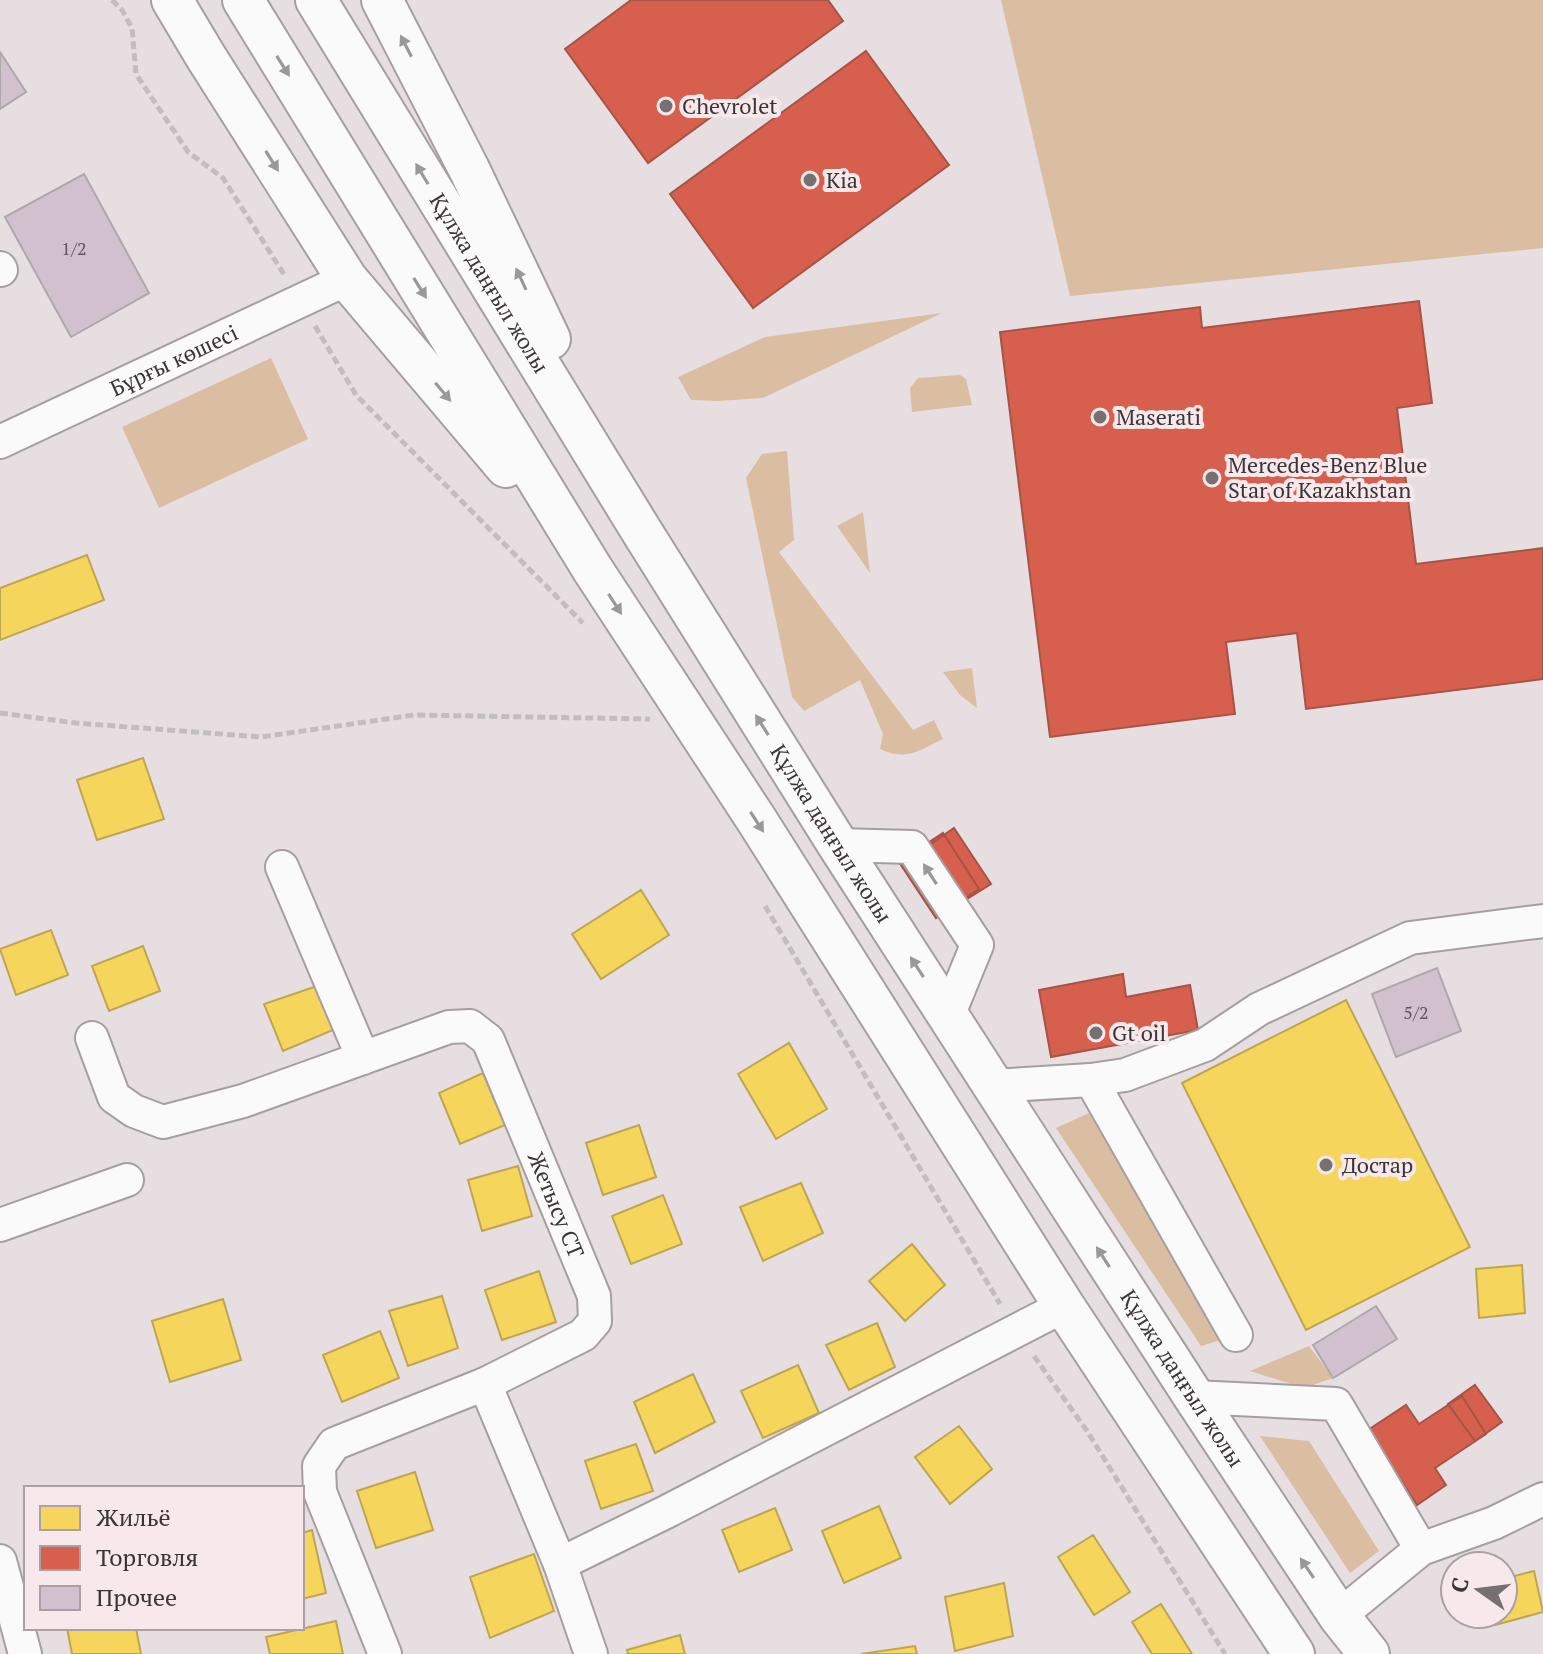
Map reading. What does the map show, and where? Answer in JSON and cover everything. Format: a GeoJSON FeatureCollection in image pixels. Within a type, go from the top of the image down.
{"type":"FeatureCollection","features":[{"type":"Feature","properties":{"kind":"main road"},"geometry":{"type":"LineString","coordinates":[[172,0],[347,279],[593,570]]}},
{"type":"Feature","properties":{"kind":"main road"},"geometry":{"type":"LineString","coordinates":[[243,0],[593,570],[756,819],[1064,1306],[1294,1654]]}},
{"type":"Feature","properties":{"kind":"main road","name":"Құлжа даңғыл жолы"},"geometry":{"type":"LineString","coordinates":[[316,0],[838,845],[1194,1397],[1339,1616],[1369,1654]]}},
{"type":"Feature","properties":{"kind":"main road"},"geometry":{"type":"LineString","coordinates":[[382,0],[469,169],[639,527]]}},
{"type":"Feature","properties":{"kind":"street","name":"Бұрғы көшесі"},"geometry":{"type":"LineString","coordinates":[[0,442],[347,279]]}},
{"type":"Feature","properties":{"kind":"street"},"geometry":{"type":"LineString","coordinates":[[838,845],[912,847],[977,945],[948,1016]]}},
{"type":"Feature","properties":{"kind":"street"},"geometry":{"type":"LineString","coordinates":[[282,867],[363,1058]]}},
{"type":"Feature","properties":{"kind":"street"},"geometry":{"type":"LineString","coordinates":[[993,1086],[1125,1075],[1205,1045],[1259,1009],[1410,938],[1543,921]]}},
{"type":"Feature","properties":{"kind":"street","name":"Жетысу СТ"},"geometry":{"type":"LineString","coordinates":[[92,1038],[114,1097],[134,1111],[163,1122],[243,1101],[449,1027],[470,1026],[488,1040],[594,1296],[595,1321],[583,1335],[485,1384],[334,1444],[319,1466],[320,1492],[385,1654]]}},
{"type":"Feature","properties":{"kind":"street"},"geometry":{"type":"LineString","coordinates":[[1091,1080],[1236,1335]]}},
{"type":"Feature","properties":{"kind":"street"},"geometry":{"type":"LineString","coordinates":[[0,1225],[127,1180]]}},
{"type":"Feature","properties":{"kind":"street"},"geometry":{"type":"LineString","coordinates":[[560,1564],[1064,1306]]}},
{"type":"Feature","properties":{"kind":"street"},"geometry":{"type":"LineString","coordinates":[[485,1384],[560,1564],[591,1654]]}},
{"type":"Feature","properties":{"kind":"street"},"geometry":{"type":"LineString","coordinates":[[1194,1397],[1336,1404],[1421,1549]]}},
{"type":"Feature","properties":{"kind":"street"},"geometry":{"type":"LineString","coordinates":[[1339,1616],[1421,1549],[1494,1523],[1543,1499]]}},
{"type":"Feature","properties":{"kind":"street"},"geometry":{"type":"LineString","coordinates":[[0,1561],[25,1654]]}},
{"type":"Feature","properties":{"kind":"path"},"geometry":{"type":"LineString","coordinates":[[112,0],[132,28],[136,74],[188,152],[223,178],[356,395],[588,629]]}},
{"type":"Feature","properties":{"kind":"path"},"geometry":{"type":"LineString","coordinates":[[0,713],[76,723],[261,737],[414,715],[655,719],[648,708]]}},
{"type":"Feature","properties":{"kind":"path"},"geometry":{"type":"LineString","coordinates":[[758,893],[1016,1331],[1087,1431],[1225,1654]]}},
{"type":"Feature","properties":{"kind":"shaded area"},"geometry":{"type":"Polygon","coordinates":[[[1001,0],[1543,0],[1543,248],[1070,296],[1001,0]]]}},
{"type":"Feature","properties":{"kind":"shaded area"},"geometry":{"type":"Polygon","coordinates":[[[942,313],[763,398],[691,400],[678,377],[765,337],[942,313]]]}},
{"type":"Feature","properties":{"kind":"shaded area"},"geometry":{"type":"Polygon","coordinates":[[[271,358],[308,439],[159,508],[122,427],[271,358]]]}},
{"type":"Feature","properties":{"kind":"shaded area"},"geometry":{"type":"Polygon","coordinates":[[[960,375],[966,379],[972,405],[912,412],[910,388],[918,378],[960,375]]]}},
{"type":"Feature","properties":{"kind":"shaded area"},"geometry":{"type":"Polygon","coordinates":[[[787,451],[794,540],[779,552],[913,730],[934,720],[943,739],[919,751],[898,754],[880,749],[883,734],[860,680],[804,711],[792,697],[746,478],[762,454],[787,451]]]}},
{"type":"Feature","properties":{"kind":"shaded area"},"geometry":{"type":"Polygon","coordinates":[[[863,512],[870,573],[837,526],[863,512]]]}},
{"type":"Feature","properties":{"kind":"shaded area"},"geometry":{"type":"Polygon","coordinates":[[[972,668],[977,708],[960,695],[943,672],[972,668]]]}},
{"type":"Feature","properties":{"kind":"shaded area"},"geometry":{"type":"Polygon","coordinates":[[[1089,1113],[1221,1340],[1201,1346],[1056,1128],[1089,1113]]]}},
{"type":"Feature","properties":{"kind":"shaded area"},"geometry":{"type":"Polygon","coordinates":[[[1309,1346],[1333,1378],[1304,1388],[1250,1371],[1309,1346]]]}},
{"type":"Feature","properties":{"kind":"shaded area"},"geometry":{"type":"Polygon","coordinates":[[[1260,1436],[1309,1441],[1379,1551],[1350,1573],[1260,1436]]]}},
{"type":"Feature","properties":{"kind":"building: Жильё"},"geometry":{"type":"Polygon","coordinates":[[[87,555],[104,600],[0,640],[0,588],[87,555]]]}},
{"type":"Feature","properties":{"kind":"building: Жильё"},"geometry":{"type":"Polygon","coordinates":[[[143,758],[164,819],[97,840],[77,780],[143,758]]]}},
{"type":"Feature","properties":{"kind":"building: Жильё"},"geometry":{"type":"Polygon","coordinates":[[[641,890],[669,935],[601,979],[572,934],[641,890]]]}},
{"type":"Feature","properties":{"kind":"building: Жильё"},"geometry":{"type":"Polygon","coordinates":[[[51,930],[68,975],[16,995],[0,949],[51,930]]]}},
{"type":"Feature","properties":{"kind":"building: Жильё"},"geometry":{"type":"Polygon","coordinates":[[[143,946],[160,991],[109,1011],[92,966],[143,946]]]}},
{"type":"Feature","properties":{"kind":"building: Жильё"},"geometry":{"type":"Polygon","coordinates":[[[317,986],[333,1030],[283,1051],[264,1004],[317,986]]]}},
{"type":"Feature","properties":{"kind":"building: Жильё","name":"Достар"},"geometry":{"type":"Polygon","coordinates":[[[1346,1000],[1470,1247],[1306,1330],[1182,1083],[1346,1000]]]}},
{"type":"Feature","properties":{"kind":"building: Жильё"},"geometry":{"type":"Polygon","coordinates":[[[789,1043],[827,1109],[776,1139],[738,1074],[789,1043]]]}},
{"type":"Feature","properties":{"kind":"building: Жильё"},"geometry":{"type":"Polygon","coordinates":[[[483,1073],[505,1125],[460,1144],[439,1093],[483,1073]]]}},
{"type":"Feature","properties":{"kind":"building: Жильё"},"geometry":{"type":"Polygon","coordinates":[[[639,1125],[656,1177],[603,1195],[586,1143],[639,1125]]]}},
{"type":"Feature","properties":{"kind":"building: Жильё"},"geometry":{"type":"Polygon","coordinates":[[[518,1166],[532,1216],[482,1231],[468,1180],[518,1166]]]}},
{"type":"Feature","properties":{"kind":"building: Жильё"},"geometry":{"type":"Polygon","coordinates":[[[801,1183],[823,1233],[763,1261],[740,1207],[801,1183]]]}},
{"type":"Feature","properties":{"kind":"building: Жильё"},"geometry":{"type":"Polygon","coordinates":[[[663,1195],[682,1244],[631,1264],[612,1216],[663,1195]]]}},
{"type":"Feature","properties":{"kind":"building: Жильё"},"geometry":{"type":"Polygon","coordinates":[[[912,1244],[945,1285],[905,1321],[869,1281],[912,1244]]]}},
{"type":"Feature","properties":{"kind":"building: Жильё"},"geometry":{"type":"Polygon","coordinates":[[[1522,1265],[1525,1313],[1479,1318],[1476,1269],[1522,1265]]]}},
{"type":"Feature","properties":{"kind":"building: Жильё"},"geometry":{"type":"Polygon","coordinates":[[[539,1271],[556,1322],[502,1340],[485,1290],[539,1271]]]}},
{"type":"Feature","properties":{"kind":"building: Жильё"},"geometry":{"type":"Polygon","coordinates":[[[442,1296],[458,1348],[408,1366],[389,1311],[442,1296]]]}},
{"type":"Feature","properties":{"kind":"building: Жильё"},"geometry":{"type":"Polygon","coordinates":[[[223,1299],[241,1360],[170,1382],[152,1321],[223,1299]]]}},
{"type":"Feature","properties":{"kind":"building: Жильё"},"geometry":{"type":"Polygon","coordinates":[[[877,1323],[895,1367],[849,1390],[826,1345],[877,1323]]]}},
{"type":"Feature","properties":{"kind":"building: Жильё"},"geometry":{"type":"Polygon","coordinates":[[[380,1331],[399,1378],[342,1402],[323,1355],[380,1331]]]}},
{"type":"Feature","properties":{"kind":"building: Жильё"},"geometry":{"type":"Polygon","coordinates":[[[798,1365],[819,1413],[763,1438],[741,1391],[798,1365]]]}},
{"type":"Feature","properties":{"kind":"building: Жильё"},"geometry":{"type":"Polygon","coordinates":[[[693,1374],[715,1422],[655,1453],[634,1402],[693,1374]]]}},
{"type":"Feature","properties":{"kind":"building: Жильё"},"geometry":{"type":"Polygon","coordinates":[[[959,1426],[992,1469],[950,1504],[915,1457],[959,1426]]]}},
{"type":"Feature","properties":{"kind":"building: Жильё"},"geometry":{"type":"Polygon","coordinates":[[[636,1444],[653,1491],[601,1509],[585,1461],[636,1444]]]}},
{"type":"Feature","properties":{"kind":"building: Жильё"},"geometry":{"type":"Polygon","coordinates":[[[415,1472],[433,1530],[376,1548],[357,1491],[415,1472]]]}},
{"type":"Feature","properties":{"kind":"building: Жильё"},"geometry":{"type":"Polygon","coordinates":[[[879,1506],[901,1558],[844,1583],[822,1531],[879,1506]]]}},
{"type":"Feature","properties":{"kind":"building: Жильё"},"geometry":{"type":"Polygon","coordinates":[[[775,1508],[792,1550],[739,1572],[722,1530],[775,1508]]]}},
{"type":"Feature","properties":{"kind":"building: Жильё"},"geometry":{"type":"Polygon","coordinates":[[[312,1530],[326,1593],[304,1598],[304,1532],[312,1530]]]}},
{"type":"Feature","properties":{"kind":"building: Жильё"},"geometry":{"type":"Polygon","coordinates":[[[1093,1535],[1130,1592],[1094,1615],[1058,1557],[1093,1535]]]}},
{"type":"Feature","properties":{"kind":"building: Жильё"},"geometry":{"type":"Polygon","coordinates":[[[534,1554],[554,1611],[490,1638],[470,1577],[534,1554]]]}},
{"type":"Feature","properties":{"kind":"building: Жильё"},"geometry":{"type":"Polygon","coordinates":[[[1534,1571],[1543,1612],[1519,1618],[1519,1575],[1534,1571]]]}},
{"type":"Feature","properties":{"kind":"building: Жильё"},"geometry":{"type":"Polygon","coordinates":[[[1004,1583],[1013,1636],[955,1651],[945,1597],[1004,1583]]]}},
{"type":"Feature","properties":{"kind":"building: Жильё"},"geometry":{"type":"Polygon","coordinates":[[[1161,1604],[1192,1654],[1152,1654],[1132,1622],[1161,1604]]]}},
{"type":"Feature","properties":{"kind":"building: Жильё"},"geometry":{"type":"Polygon","coordinates":[[[336,1621],[343,1654],[270,1654],[266,1637],[336,1621]]]}},
{"type":"Feature","properties":{"kind":"building: Жильё"},"geometry":{"type":"Polygon","coordinates":[[[67,1630],[136,1630],[141,1654],[72,1654],[67,1630]]]}},
{"type":"Feature","properties":{"kind":"building: Жильё"},"geometry":{"type":"Polygon","coordinates":[[[680,1635],[685,1654],[628,1654],[627,1650],[680,1635]]]}},
{"type":"Feature","properties":{"kind":"building: Жильё"},"geometry":{"type":"Polygon","coordinates":[[[915,1646],[917,1654],[861,1654],[915,1646]]]}},
{"type":"Feature","properties":{"kind":"building: Торговля","name":"Chevrolet"},"geometry":{"type":"Polygon","coordinates":[[[631,0],[828,0],[843,21],[648,163],[565,49],[631,0]]]}},
{"type":"Feature","properties":{"kind":"building: Торговля","name":"Kia"},"geometry":{"type":"Polygon","coordinates":[[[866,51],[949,165],[753,308],[670,194],[866,51]]]}},
{"type":"Feature","properties":{"kind":"building: Торговля","name":"Mercedes-Benz Blue Star of Kazakhstan"},"geometry":{"type":"Polygon","coordinates":[[[1419,301],[1432,403],[1397,408],[1416,564],[1543,548],[1543,679],[1306,709],[1297,633],[1226,642],[1235,714],[1050,737],[1000,332],[1200,307],[1202,328],[1419,301]]]}},
{"type":"Feature","properties":{"kind":"building: Торговля"},"geometry":{"type":"Polygon","coordinates":[[[954,828],[991,884],[964,901],[928,846],[954,828]]]}},
{"type":"Feature","properties":{"kind":"building: Торговля"},"geometry":{"type":"Polygon","coordinates":[[[943,833],[979,889],[936,918],[899,862],[943,833]]]}},
{"type":"Feature","properties":{"kind":"building: Торговля"},"geometry":{"type":"Polygon","coordinates":[[[1123,974],[1126,997],[1190,985],[1198,1030],[1051,1057],[1039,990],[1123,974]]]}},
{"type":"Feature","properties":{"kind":"building: Торговля"},"geometry":{"type":"Polygon","coordinates":[[[1475,1385],[1502,1422],[1475,1441],[1448,1404],[1475,1385]]]}},
{"type":"Feature","properties":{"kind":"building: Торговля"},"geometry":{"type":"Polygon","coordinates":[[[1462,1396],[1486,1434],[1435,1468],[1446,1485],[1417,1505],[1368,1430],[1406,1405],[1419,1424],[1462,1396]]]}},
{"type":"Feature","properties":{"kind":"building: Прочее"},"geometry":{"type":"Polygon","coordinates":[[[0,52],[26,92],[0,109],[0,52]]]}},
{"type":"Feature","properties":{"kind":"building: Прочее"},"geometry":{"type":"Polygon","coordinates":[[[84,174],[149,293],[71,337],[5,217],[84,174]]]}},
{"type":"Feature","properties":{"kind":"building: Прочее"},"geometry":{"type":"Polygon","coordinates":[[[1437,968],[1461,1031],[1396,1057],[1372,994],[1437,968]]]}},
{"type":"Feature","properties":{"kind":"building: Прочее"},"geometry":{"type":"Polygon","coordinates":[[[1376,1306],[1397,1339],[1333,1378],[1313,1345],[1376,1306]]]}},
{"type":"Feature","properties":{"kind":"place","name":"Chevrolet"},"geometry":{"type":"Point","coordinates":[666,106]}},
{"type":"Feature","properties":{"kind":"place","name":"Kia"},"geometry":{"type":"Point","coordinates":[810,180]}},
{"type":"Feature","properties":{"kind":"place","name":"Maserati"},"geometry":{"type":"Point","coordinates":[1100,417]}},
{"type":"Feature","properties":{"kind":"place","name":"Mercedes-Benz Blue Star of Kazakhstan"},"geometry":{"type":"Point","coordinates":[1212,478]}},
{"type":"Feature","properties":{"kind":"place","name":"Gt oil"},"geometry":{"type":"Point","coordinates":[1096,1033]}},
{"type":"Feature","properties":{"kind":"place","name":"Достар"},"geometry":{"type":"Point","coordinates":[1326,1165]}}]}
